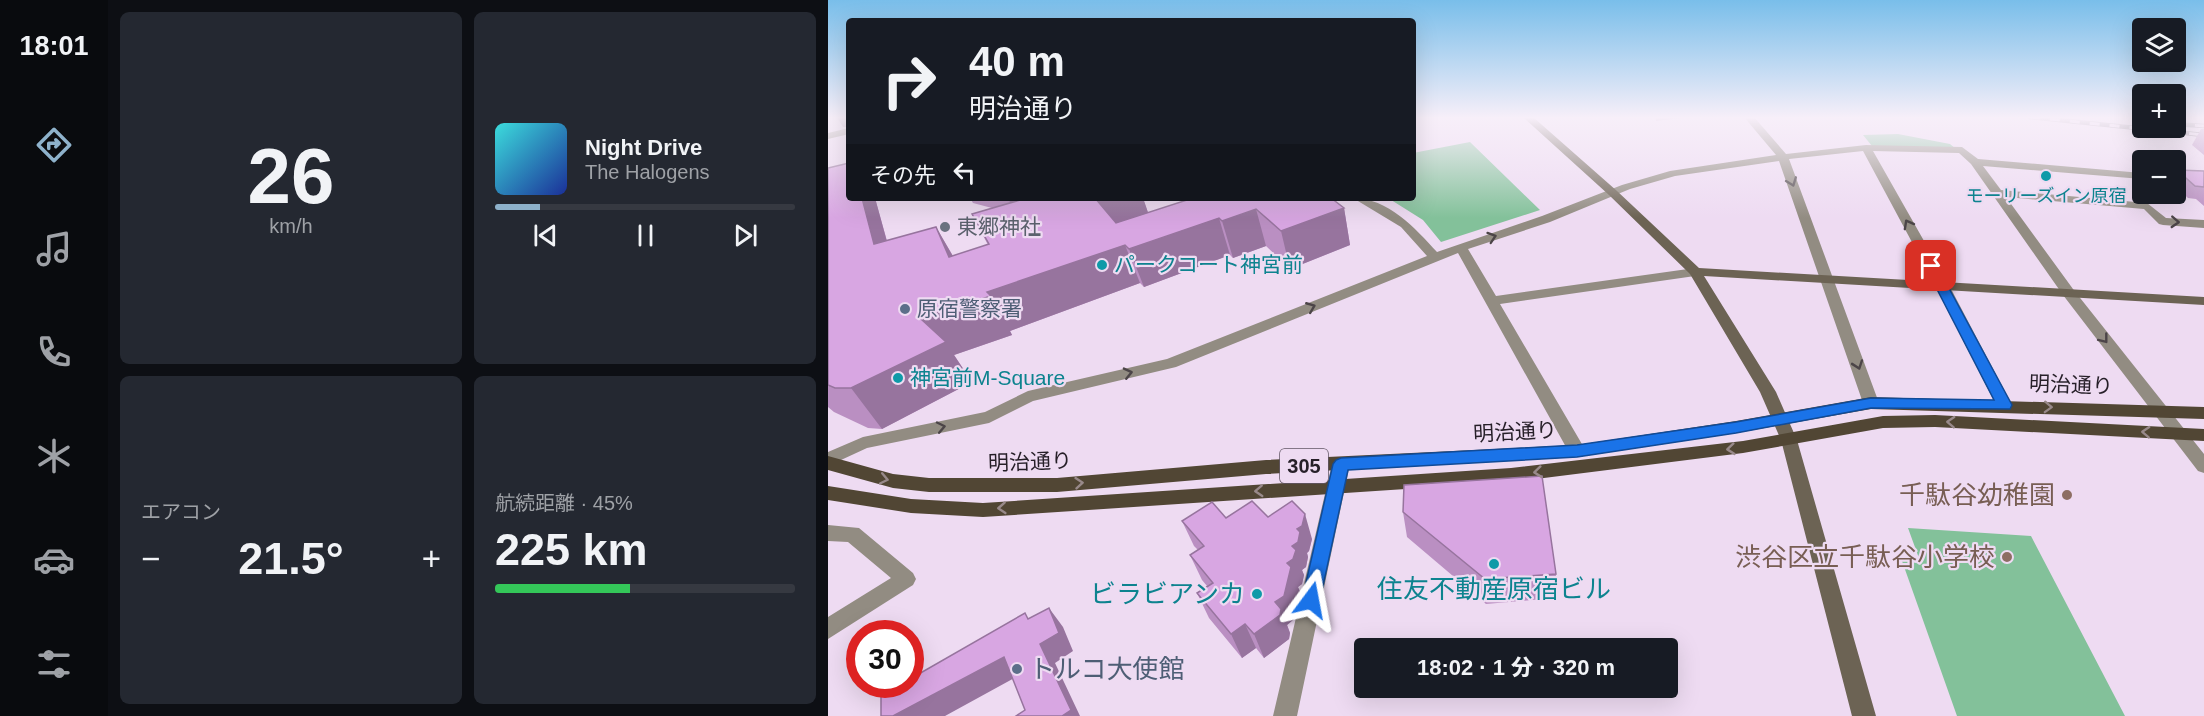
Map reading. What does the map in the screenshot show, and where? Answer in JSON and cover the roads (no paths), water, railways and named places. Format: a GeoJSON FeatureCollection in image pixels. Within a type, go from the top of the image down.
{"type":"FeatureCollection","features":[{"type":"Feature","properties":{"kind":"main road","name":"明治通り"},"geometry":{"type":"LineString","coordinates":[[828,461],[894,481],[929,485],[986,487],[1057,485],[1266,467],[1577,451],[1871,403],[2004,405],[2204,413]]}},
{"type":"Feature","properties":{"kind":"main road","name":"明治通り"},"geometry":{"type":"LineString","coordinates":[[828,493],[911,506],[983,510],[1511,476],[1789,440],[1883,422],[1935,421],[2204,435]]}},
{"type":"Feature","properties":{"kind":"street"},"geometry":{"type":"LineString","coordinates":[[1565,150],[1695,272],[1768,392],[1789,440],[1864,716]]}},
{"type":"Feature","properties":{"kind":"street"},"geometry":{"type":"LineString","coordinates":[[1777,150],[1783,157],[1828,278],[1871,403]]}},
{"type":"Feature","properties":{"kind":"street"},"geometry":{"type":"LineString","coordinates":[[828,461],[863,443],[989,417],[1028,397],[1171,363],[1461,247],[1674,173],[1844,150]]}},
{"type":"Feature","properties":{"kind":"street"},"geometry":{"type":"LineString","coordinates":[[1867,150],[1942,285],[2004,405]]}},
{"type":"Feature","properties":{"kind":"street"},"geometry":{"type":"LineString","coordinates":[[1962,150],[1975,162],[2068,292],[2204,466]]}},
{"type":"Feature","properties":{"kind":"street"},"geometry":{"type":"LineString","coordinates":[[1975,162],[2132,175]]}},
{"type":"Feature","properties":{"kind":"street"},"geometry":{"type":"LineString","coordinates":[[1997,194],[2147,206],[2163,221],[2204,224]]}},
{"type":"Feature","properties":{"kind":"street"},"geometry":{"type":"LineString","coordinates":[[1364,201],[1404,224],[1435,258]]}},
{"type":"Feature","properties":{"kind":"street"},"geometry":{"type":"LineString","coordinates":[[1461,247],[1577,451]]}},
{"type":"Feature","properties":{"kind":"street"},"geometry":{"type":"LineString","coordinates":[[1492,302],[1695,272],[2204,301]]}},
{"type":"Feature","properties":{"kind":"street"},"geometry":{"type":"LineString","coordinates":[[1285,716],[1341,464]]}},
{"type":"Feature","properties":{"kind":"street"},"geometry":{"type":"LineString","coordinates":[[828,533],[852,534],[906,579],[828,629]]}},
{"type":"Feature","properties":{"kind":"place","name":"モーリーズイン原宿"},"geometry":{"type":"Point","coordinates":[2046,176]}},
{"type":"Feature","properties":{"kind":"place","name":"東郷神社"},"geometry":{"type":"Point","coordinates":[945,227]}},
{"type":"Feature","properties":{"kind":"place","name":"パークコート神宮前"},"geometry":{"type":"Point","coordinates":[1102,265]}},
{"type":"Feature","properties":{"kind":"place","name":"原宿警察署"},"geometry":{"type":"Point","coordinates":[905,309]}},
{"type":"Feature","properties":{"kind":"place","name":"神宮前M-Square"},"geometry":{"type":"Point","coordinates":[898,378]}},
{"type":"Feature","properties":{"kind":"place","name":"千駄谷幼稚園"},"geometry":{"type":"Point","coordinates":[2067,495]}},
{"type":"Feature","properties":{"kind":"place","name":"渋谷区立千駄谷小学校"},"geometry":{"type":"Point","coordinates":[2007,557]}},
{"type":"Feature","properties":{"kind":"place","name":"住友不動産原宿ビル"},"geometry":{"type":"Point","coordinates":[1494,564]}},
{"type":"Feature","properties":{"kind":"place","name":"ビラビアンカ"},"geometry":{"type":"Point","coordinates":[1257,594]}},
{"type":"Feature","properties":{"kind":"place","name":"トルコ大使館"},"geometry":{"type":"Point","coordinates":[1017,669]}}]}
